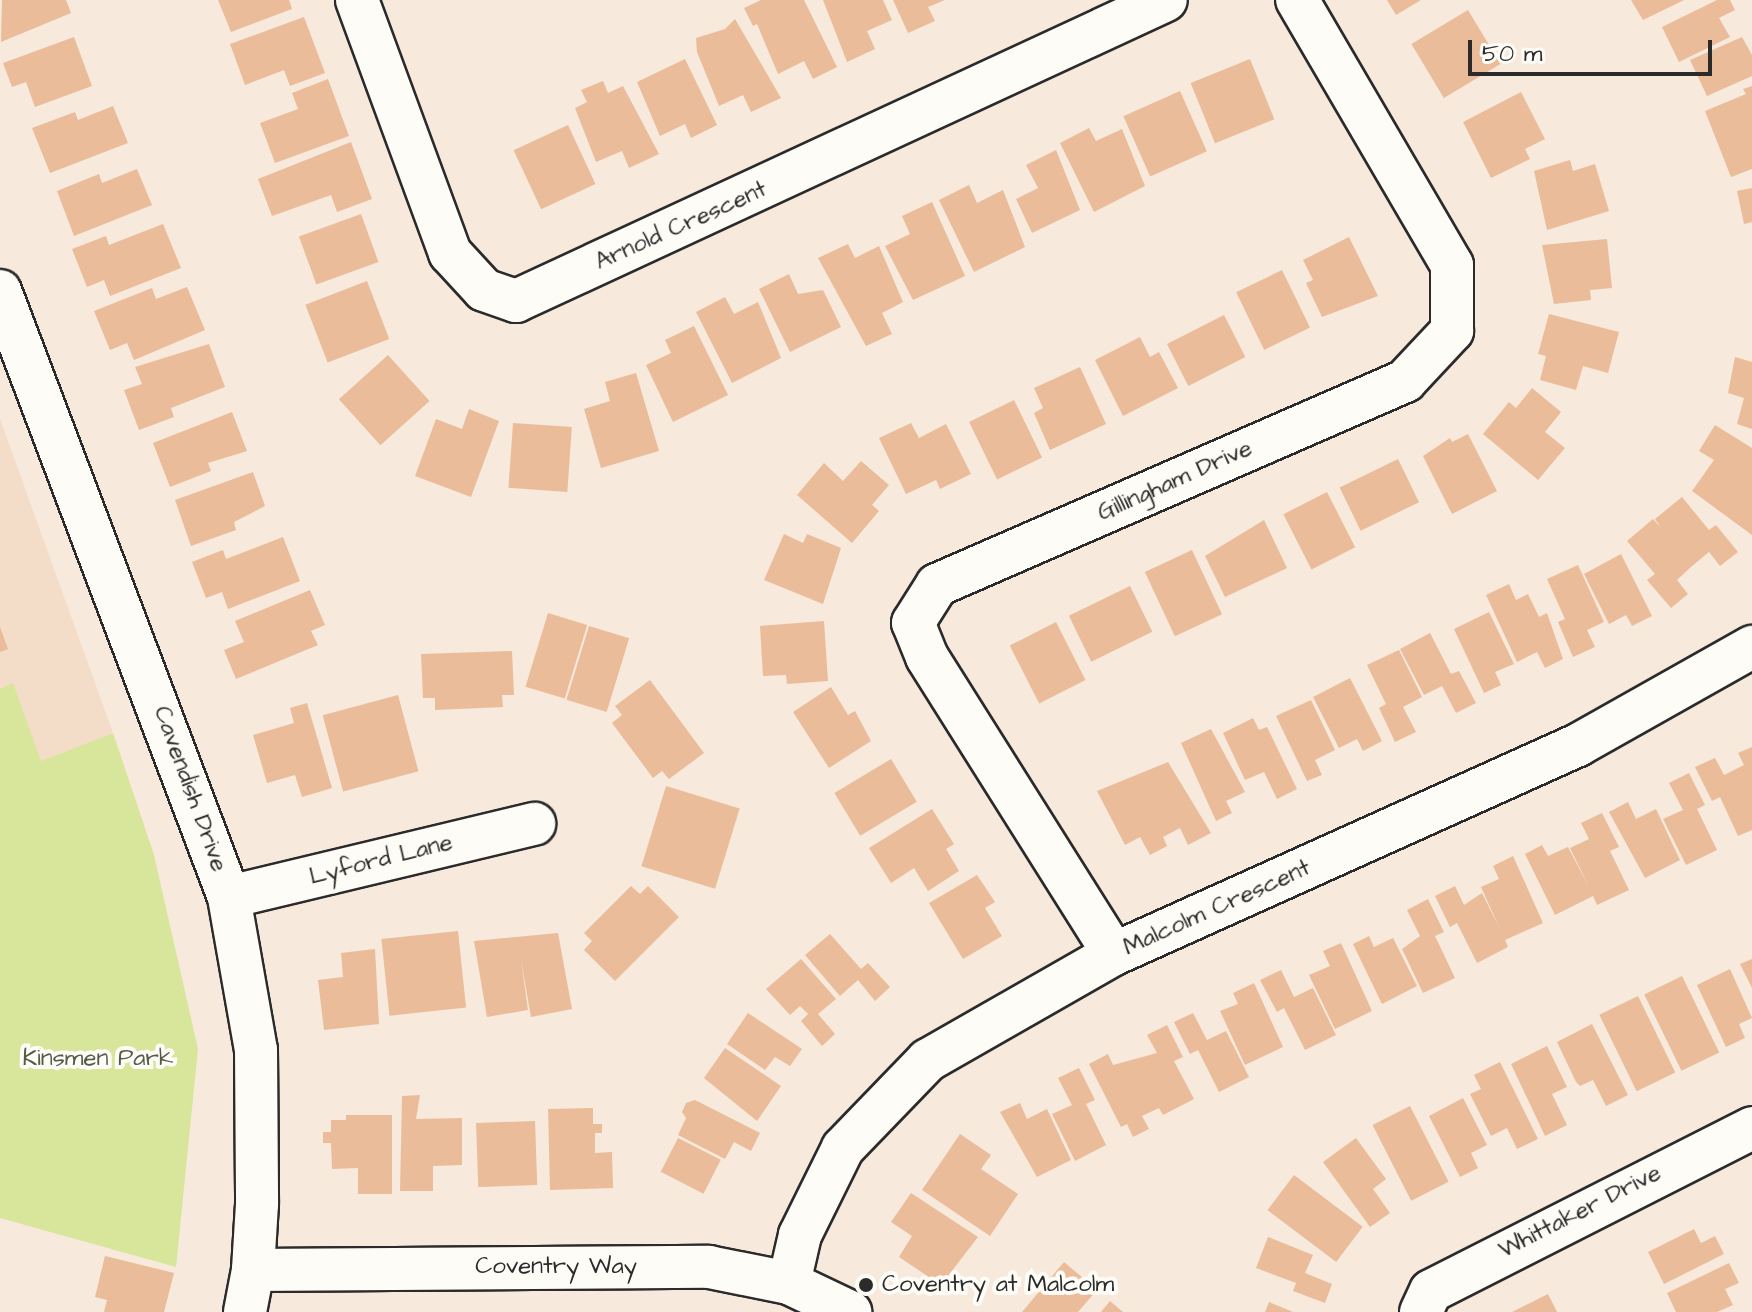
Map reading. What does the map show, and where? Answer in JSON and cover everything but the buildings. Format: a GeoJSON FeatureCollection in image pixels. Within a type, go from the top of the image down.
{"type":"FeatureCollection","features":[{"type":"Feature","properties":{"kind":"street","name":"Arnold Crescent"},"geometry":{"type":"LineString","coordinates":[[357,0],[450,253],[484,290],[516,301],[1166,0]]}},
{"type":"Feature","properties":{"kind":"street","name":"Gillingham Drive"},"geometry":{"type":"LineString","coordinates":[[1114,954],[927,657],[913,623],[937,585],[1405,381],[1452,331],[1452,265],[1297,0]]}},
{"type":"Feature","properties":{"kind":"street","name":"Cavendish Drive"},"geometry":{"type":"LineString","coordinates":[[0,291],[229,897],[256,1050],[253,1270],[245,1312]]}},
{"type":"Feature","properties":{"kind":"street","name":"Malcolm Crescent"},"geometry":{"type":"LineString","coordinates":[[789,1283],[800,1235],[843,1148],[887,1097],[928,1060],[1114,954],[1578,745],[1752,647]]}},
{"type":"Feature","properties":{"kind":"street","name":"Lyford Lane"},"geometry":{"type":"LineString","coordinates":[[229,897],[534,824]]}},
{"type":"Feature","properties":{"kind":"street","name":"Whittaker Drive"},"geometry":{"type":"LineString","coordinates":[[1421,1312],[1431,1291],[1751,1129]]}},
{"type":"Feature","properties":{"kind":"street","name":"Coventry Way"},"geometry":{"type":"LineString","coordinates":[[253,1270],[709,1267],[789,1283],[850,1312]]}},
{"type":"Feature","properties":{"kind":"shaded area"},"geometry":{"type":"Polygon","coordinates":[[[0,419],[113,733],[0,777],[0,419]]]}},
{"type":"Feature","properties":{"kind":"green space","name":"Kinsmen Park"},"geometry":{"type":"Polygon","coordinates":[[[13,683],[41,761],[113,733],[154,855],[198,1049],[176,1267],[0,1218],[0,689],[13,683]]]}},
{"type":"Feature","properties":{"kind":"place","name":"Coventry at Malcolm"},"geometry":{"type":"Point","coordinates":[866,1285]}}]}
